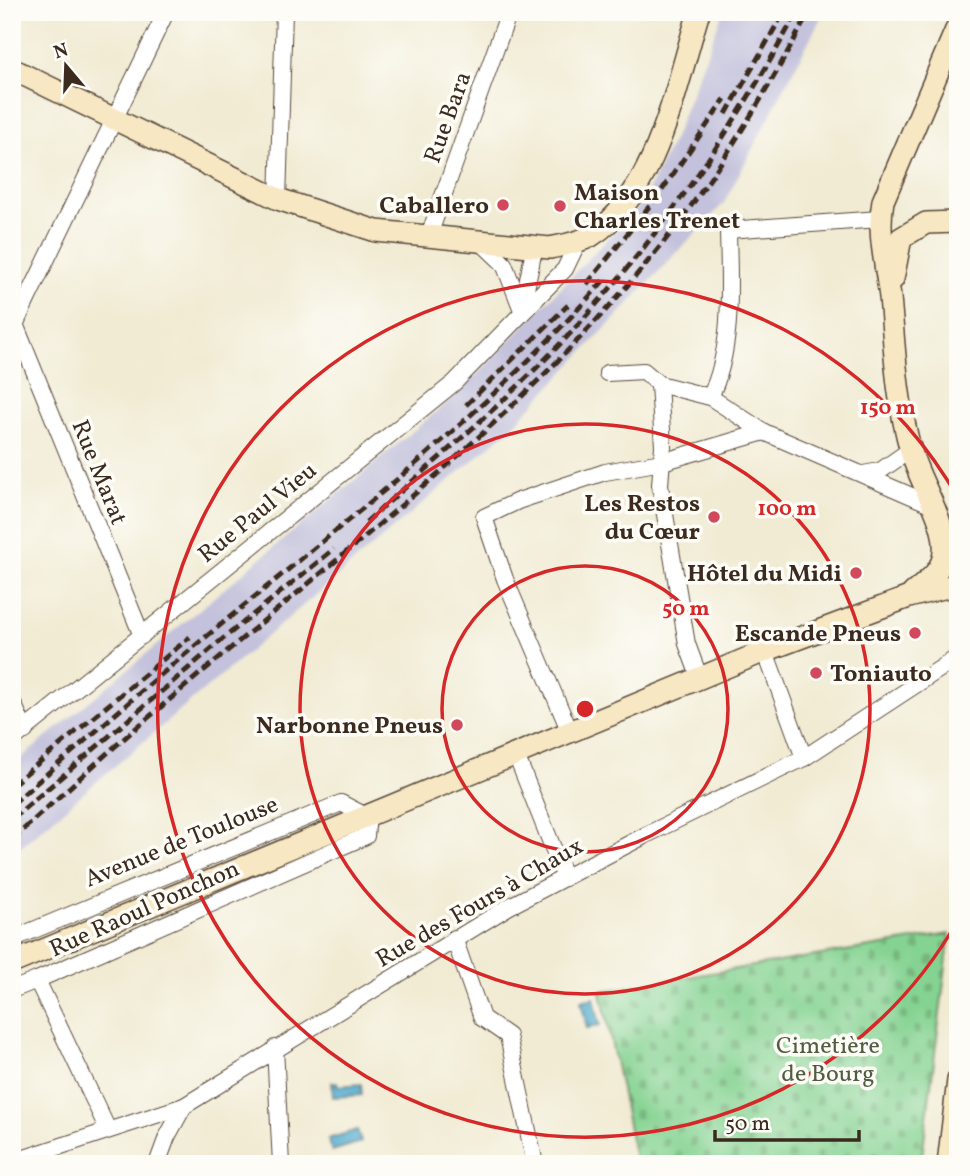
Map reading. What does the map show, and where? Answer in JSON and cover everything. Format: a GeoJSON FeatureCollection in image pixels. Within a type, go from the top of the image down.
{"type":"FeatureCollection","features":[{"type":"Feature","properties":{"kind":"main road"},"geometry":{"type":"LineString","coordinates":[[12,69],[278,200],[376,231],[542,248],[585,239],[622,208],[642,180],[699,12]]}},
{"type":"Feature","properties":{"kind":"main road"},"geometry":{"type":"LineString","coordinates":[[909,597],[929,580],[944,557],[935,511],[910,450],[896,390],[880,219],[883,201],[958,25]]}},
{"type":"Feature","properties":{"kind":"main road"},"geometry":{"type":"LineString","coordinates":[[889,295],[901,238],[926,223],[958,222]]}},
{"type":"Feature","properties":{"kind":"main road"},"geometry":{"type":"LineString","coordinates":[[935,511],[958,536]]}},
{"type":"Feature","properties":{"kind":"main road","name":"Avenue de Toulouse"},"geometry":{"type":"LineString","coordinates":[[12,963],[765,651],[909,597],[958,584]]}},
{"type":"Feature","properties":{"kind":"main road"},"geometry":{"type":"LineString","coordinates":[[948,1164],[958,1080]]}},
{"type":"Feature","properties":{"kind":"street"},"geometry":{"type":"LineString","coordinates":[[14,328],[166,12]]}},
{"type":"Feature","properties":{"kind":"street"},"geometry":{"type":"LineString","coordinates":[[278,200],[284,12]]}},
{"type":"Feature","properties":{"kind":"street","name":"Rue Bara"},"geometry":{"type":"LineString","coordinates":[[428,238],[509,12]]}},
{"type":"Feature","properties":{"kind":"street"},"geometry":{"type":"LineString","coordinates":[[710,397],[718,381],[726,327],[728,230],[880,219]]}},
{"type":"Feature","properties":{"kind":"street","name":"Rue Paul Vieu"},"geometry":{"type":"LineString","coordinates":[[18,735],[454,383],[522,310],[565,269],[585,239]]}},
{"type":"Feature","properties":{"kind":"street"},"geometry":{"type":"LineString","coordinates":[[482,243],[504,264],[522,310]]}},
{"type":"Feature","properties":{"kind":"street"},"geometry":{"type":"LineString","coordinates":[[522,310],[542,248]]}},
{"type":"Feature","properties":{"kind":"street"},"geometry":{"type":"LineString","coordinates":[[542,248],[554,279]]}},
{"type":"Feature","properties":{"kind":"street","name":"Rue Marat"},"geometry":{"type":"LineString","coordinates":[[14,328],[142,636]]}},
{"type":"Feature","properties":{"kind":"street"},"geometry":{"type":"LineString","coordinates":[[607,373],[645,372],[659,384],[710,397],[764,432],[863,474],[935,511]]}},
{"type":"Feature","properties":{"kind":"street"},"geometry":{"type":"LineString","coordinates":[[659,384],[662,462],[660,485],[684,631],[699,679]]}},
{"type":"Feature","properties":{"kind":"street"},"geometry":{"type":"LineString","coordinates":[[570,733],[505,579],[484,517],[518,501],[605,472],[662,462],[764,432]]}},
{"type":"Feature","properties":{"kind":"street"},"geometry":{"type":"LineString","coordinates":[[863,474],[880,471],[910,450]]}},
{"type":"Feature","properties":{"kind":"street"},"geometry":{"type":"LineString","coordinates":[[765,651],[804,758]]}},
{"type":"Feature","properties":{"kind":"street","name":"Rue des Fours à Chaux"},"geometry":{"type":"LineString","coordinates":[[12,1162],[184,1106],[454,938],[565,878],[804,758],[958,657]]}},
{"type":"Feature","properties":{"kind":"street"},"geometry":{"type":"LineString","coordinates":[[12,700],[18,735]]}},
{"type":"Feature","properties":{"kind":"street"},"geometry":{"type":"LineString","coordinates":[[516,755],[565,878]]}},
{"type":"Feature","properties":{"kind":"street","name":"Avenue de Toulouse"},"geometry":{"type":"LineString","coordinates":[[12,939],[341,803],[368,817]]}},
{"type":"Feature","properties":{"kind":"street","name":"Rue Raoul Ponchon"},"geometry":{"type":"LineString","coordinates":[[108,1130],[37,980],[366,836],[368,817]]}},
{"type":"Feature","properties":{"kind":"street"},"geometry":{"type":"LineString","coordinates":[[454,938],[482,1018],[508,1036],[535,1164]]}},
{"type":"Feature","properties":{"kind":"street"},"geometry":{"type":"LineString","coordinates":[[12,990],[37,980]]}},
{"type":"Feature","properties":{"kind":"street"},"geometry":{"type":"LineString","coordinates":[[275,1048],[281,1164]]}},
{"type":"Feature","properties":{"kind":"street"},"geometry":{"type":"LineString","coordinates":[[157,1164],[184,1106]]}},
{"type":"Feature","properties":{"kind":"shaded area"},"geometry":{"type":"Polygon","coordinates":[[[723,12],[824,12],[724,203],[512,427],[12,854],[12,766],[462,390],[641,204],[674,138],[723,12]]]}},
{"type":"Feature","properties":{"kind":"green space","name":"Cimetière de Bourg"},"geometry":{"type":"Polygon","coordinates":[[[950,934],[921,1164],[636,1164],[601,991],[950,934]]]}},
{"type":"Feature","properties":{"kind":"water"},"geometry":{"type":"Polygon","coordinates":[[[594,998],[600,1025],[587,1028],[581,1001],[594,998]]]}},
{"type":"Feature","properties":{"kind":"water"},"geometry":{"type":"Polygon","coordinates":[[[332,1082],[337,1082],[338,1086],[361,1084],[362,1095],[333,1097],[332,1082]]]}},
{"type":"Feature","properties":{"kind":"water"},"geometry":{"type":"Polygon","coordinates":[[[357,1130],[361,1142],[332,1151],[328,1139],[357,1130]]]}},
{"type":"Feature","properties":{"kind":"railway"},"geometry":{"type":"LineString","coordinates":[[726,114],[784,12]]}},
{"type":"Feature","properties":{"kind":"railway"},"geometry":{"type":"LineString","coordinates":[[366,522],[540,365],[622,274],[704,166],[797,12]]}},
{"type":"Feature","properties":{"kind":"railway"},"geometry":{"type":"LineString","coordinates":[[12,840],[222,655],[358,543],[490,427],[553,366],[613,302],[690,208],[744,126],[809,12]]}},
{"type":"Feature","properties":{"kind":"railway"},"geometry":{"type":"LineString","coordinates":[[587,284],[660,193],[725,99]]}},
{"type":"Feature","properties":{"kind":"railway"},"geometry":{"type":"LineString","coordinates":[[12,804],[177,661],[461,424],[558,330],[604,280]]}},
{"type":"Feature","properties":{"kind":"railway"},"geometry":{"type":"LineString","coordinates":[[466,405],[568,305]]}},
{"type":"Feature","properties":{"kind":"railway"},"geometry":{"type":"LineString","coordinates":[[12,819],[224,638],[334,549]]}},
{"type":"Feature","properties":{"kind":"railway"},"geometry":{"type":"LineString","coordinates":[[12,785],[190,637]]}},
{"type":"Feature","properties":{"kind":"place","name":"Caballero"},"geometry":{"type":"Point","coordinates":[503,205]}},
{"type":"Feature","properties":{"kind":"place","name":"Maison Charles Trenet"},"geometry":{"type":"Point","coordinates":[560,206]}},
{"type":"Feature","properties":{"kind":"place","name":"Les Restos du Cœur"},"geometry":{"type":"Point","coordinates":[714,517]}},
{"type":"Feature","properties":{"kind":"place","name":"Hôtel du Midi"},"geometry":{"type":"Point","coordinates":[856,573]}},
{"type":"Feature","properties":{"kind":"place","name":"Escande Pneus"},"geometry":{"type":"Point","coordinates":[915,633]}},
{"type":"Feature","properties":{"kind":"place","name":"Toniauto"},"geometry":{"type":"Point","coordinates":[816,673]}},
{"type":"Feature","properties":{"kind":"place","name":"Narbonne Pneus"},"geometry":{"type":"Point","coordinates":[457,725]}}]}
